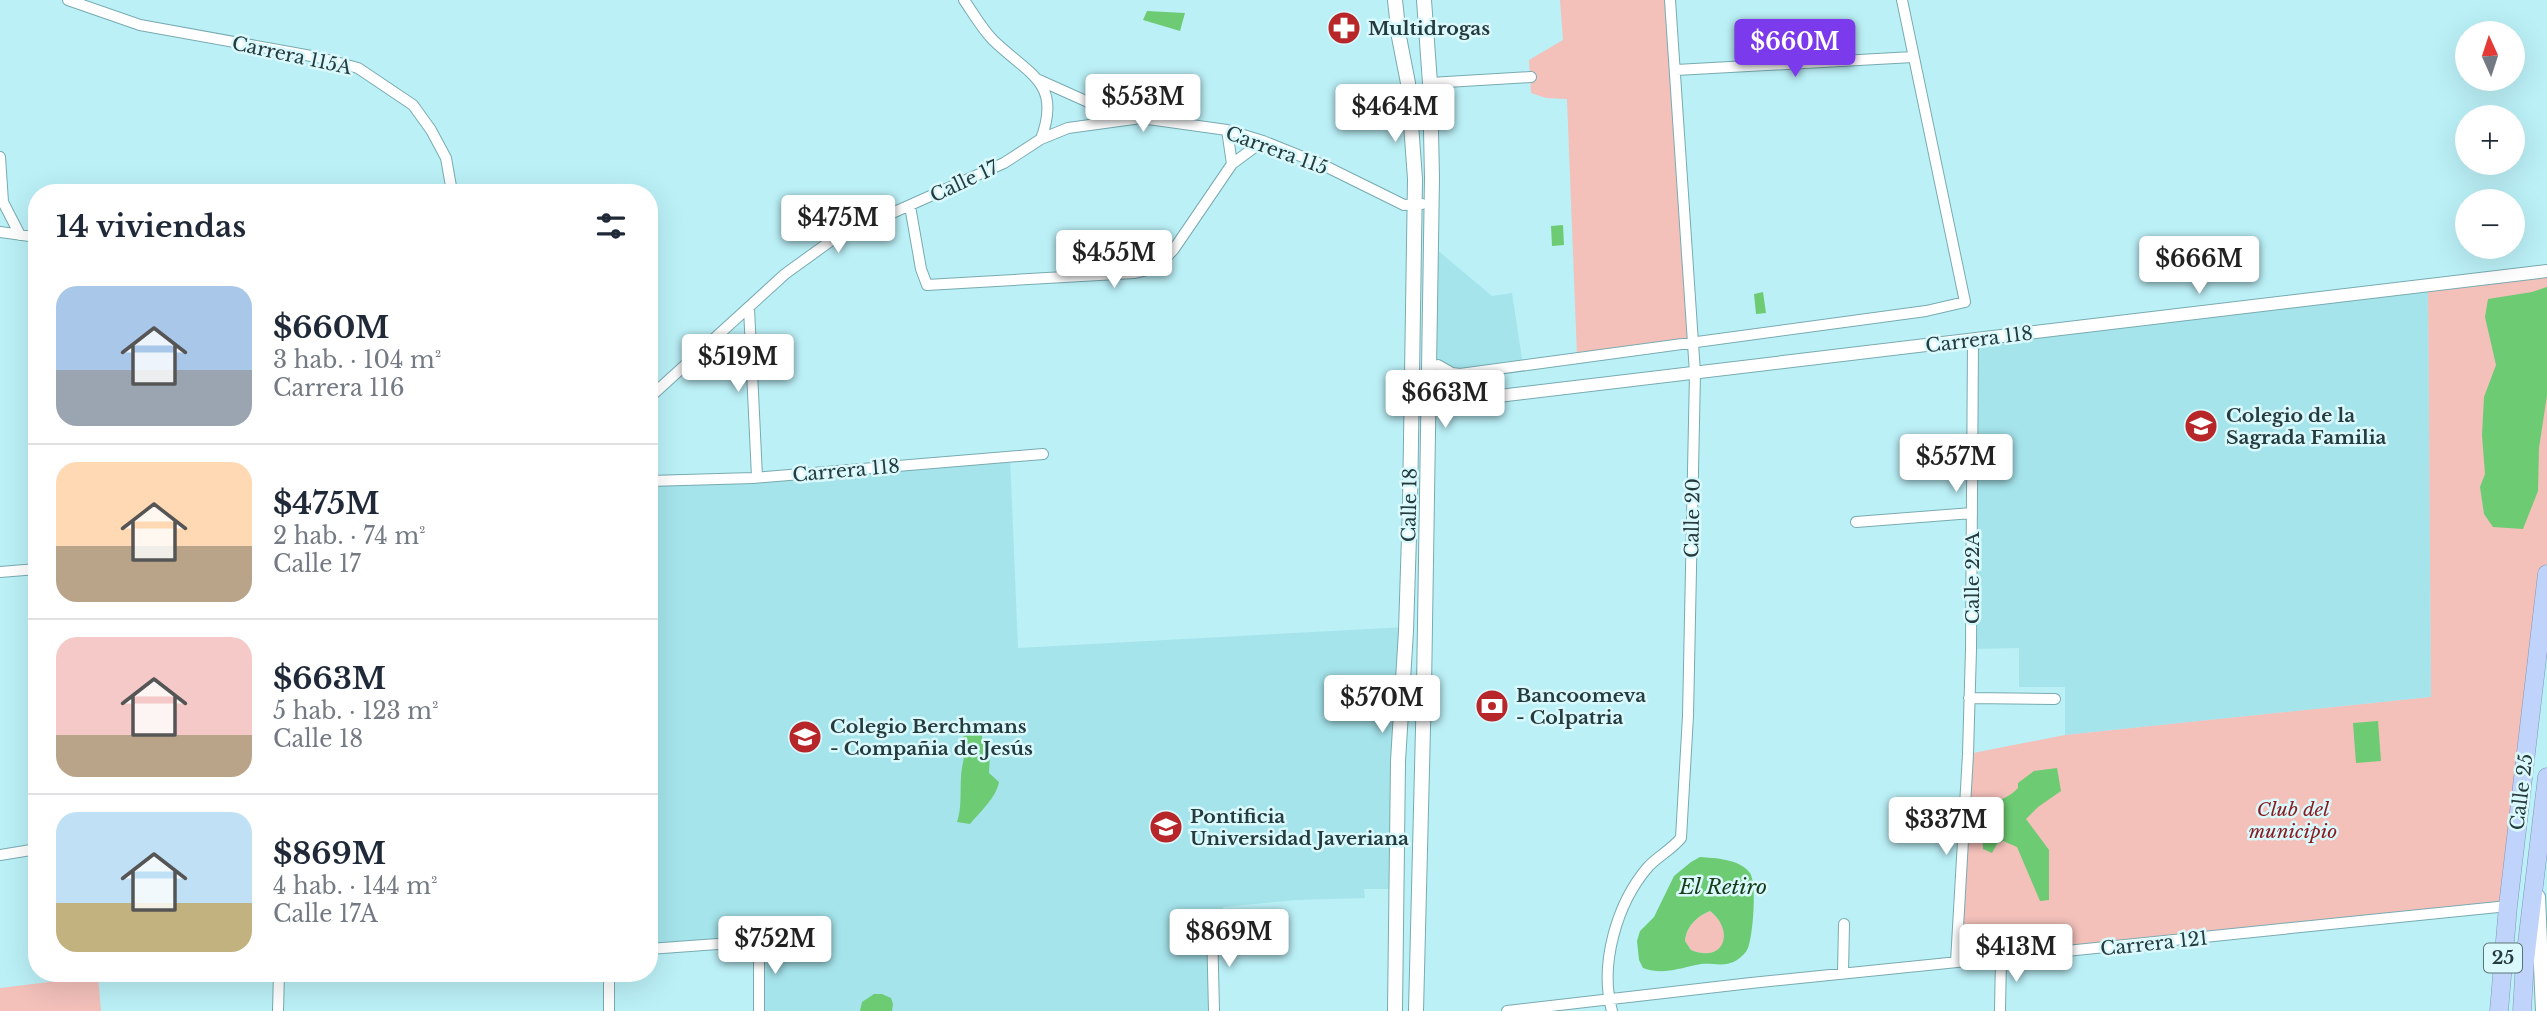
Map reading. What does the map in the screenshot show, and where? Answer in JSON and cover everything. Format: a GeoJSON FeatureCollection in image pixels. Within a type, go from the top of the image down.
{"type":"FeatureCollection","features":[{"type":"Feature","properties":{"kind":"highway","name":"Calle 25"},"geometry":{"type":"LineString","coordinates":[[2499,1011],[2508,906],[2547,574]]}},
{"type":"Feature","properties":{"kind":"highway","name":"Calle 25"},"geometry":{"type":"LineString","coordinates":[[2522,1011],[2525,960],[2547,777]]}},
{"type":"Feature","properties":{"kind":"main road","name":"Calle 18"},"geometry":{"type":"LineString","coordinates":[[1395,0],[1408,83],[1415,205],[1406,631],[1398,761],[1395,1011]]}},
{"type":"Feature","properties":{"kind":"main road","name":"Calle 18"},"geometry":{"type":"LineString","coordinates":[[1416,1011],[1432,204],[1430,83],[1424,0]]}},
{"type":"Feature","properties":{"kind":"main road","name":"Calle 25"},"geometry":{"type":"LineString","coordinates":[[2536,865],[2544,961],[2543,1011]]}},
{"type":"Feature","properties":{"kind":"street","name":"Carrera 115A"},"geometry":{"type":"LineString","coordinates":[[68,0],[140,25],[317,57],[358,68],[413,104],[446,158],[451,184]]}},
{"type":"Feature","properties":{"kind":"street"},"geometry":{"type":"LineString","coordinates":[[964,0],[991,39],[1039,80],[1047,98],[1048,120],[1041,139]]}},
{"type":"Feature","properties":{"kind":"street","name":"Calle 20"},"geometry":{"type":"LineString","coordinates":[[1610,1006],[1609,967],[1615,928],[1626,900],[1651,864],[1670,851],[1681,838],[1688,716],[1695,373],[1670,0]]}},
{"type":"Feature","properties":{"kind":"street"},"geometry":{"type":"LineString","coordinates":[[1438,365],[1452,373],[1460,374],[1926,311],[1965,302],[1902,0]]}},
{"type":"Feature","properties":{"kind":"street"},"geometry":{"type":"LineString","coordinates":[[1676,70],[1913,57]]}},
{"type":"Feature","properties":{"kind":"street"},"geometry":{"type":"LineString","coordinates":[[1430,83],[1531,77]]}},
{"type":"Feature","properties":{"kind":"street","name":"Carrera 115"},"geometry":{"type":"LineString","coordinates":[[1039,80],[1097,106],[1141,118],[1227,130],[1263,141],[1322,165],[1404,205],[1432,204]]}},
{"type":"Feature","properties":{"kind":"street","name":"Calle 17"},"geometry":{"type":"LineString","coordinates":[[658,390],[785,274],[832,240],[1004,163],[1041,139],[1068,128],[1141,118]]}},
{"type":"Feature","properties":{"kind":"street"},"geometry":{"type":"LineString","coordinates":[[1227,130],[1232,164]]}},
{"type":"Feature","properties":{"kind":"street"},"geometry":{"type":"LineString","coordinates":[[910,206],[921,269],[927,285],[1151,270],[1164,261],[1232,164],[1263,141]]}},
{"type":"Feature","properties":{"kind":"street"},"geometry":{"type":"LineString","coordinates":[[0,157],[2,205],[20,235]]}},
{"type":"Feature","properties":{"kind":"street"},"geometry":{"type":"LineString","coordinates":[[0,232],[28,236]]}},
{"type":"Feature","properties":{"kind":"street","name":"Carrera 118"},"geometry":{"type":"LineString","coordinates":[[1411,404],[1695,373],[2547,271]]}},
{"type":"Feature","properties":{"kind":"street"},"geometry":{"type":"LineString","coordinates":[[749,308],[757,477]]}},
{"type":"Feature","properties":{"kind":"street","name":"Calle 22A"},"geometry":{"type":"LineString","coordinates":[[1956,962],[1971,649],[1973,339]]}},
{"type":"Feature","properties":{"kind":"street","name":"Carrera 118"},"geometry":{"type":"LineString","coordinates":[[658,481],[757,477],[1043,454]]}},
{"type":"Feature","properties":{"kind":"street"},"geometry":{"type":"LineString","coordinates":[[1856,522],[1972,513]]}},
{"type":"Feature","properties":{"kind":"street"},"geometry":{"type":"LineString","coordinates":[[0,572],[28,570]]}},
{"type":"Feature","properties":{"kind":"street"},"geometry":{"type":"LineString","coordinates":[[1969,698],[2055,699]]}},
{"type":"Feature","properties":{"kind":"street"},"geometry":{"type":"LineString","coordinates":[[0,855],[28,850]]}},
{"type":"Feature","properties":{"kind":"street","name":"Carrera 121"},"geometry":{"type":"LineString","coordinates":[[1507,1011],[1610,1006],[1843,973],[2508,906]]}},
{"type":"Feature","properties":{"kind":"street"},"geometry":{"type":"LineString","coordinates":[[1843,973],[1844,924]]}},
{"type":"Feature","properties":{"kind":"street"},"geometry":{"type":"LineString","coordinates":[[1212,927],[1214,1011]]}},
{"type":"Feature","properties":{"kind":"street"},"geometry":{"type":"LineString","coordinates":[[658,948],[759,941],[759,1011]]}},
{"type":"Feature","properties":{"kind":"street"},"geometry":{"type":"LineString","coordinates":[[2000,1011],[2001,957]]}},
{"type":"Feature","properties":{"kind":"street"},"geometry":{"type":"LineString","coordinates":[[278,1011],[279,982]]}},
{"type":"Feature","properties":{"kind":"street"},"geometry":{"type":"LineString","coordinates":[[608,982],[608,1011]]}},
{"type":"Feature","properties":{"kind":"shaded area"},"geometry":{"type":"Polygon","coordinates":[[[1430,244],[1492,296],[1512,293],[1523,365],[1445,370],[1429,354],[1430,244]]]}},
{"type":"Feature","properties":{"kind":"shaded area","name":"Colegio de la Sagrada Familia"},"geometry":{"type":"Polygon","coordinates":[[[2428,285],[2431,697],[2065,735],[2065,687],[2019,687],[2019,648],[1971,649],[1973,339],[2428,285]]]}},
{"type":"Feature","properties":{"kind":"shaded area"},"geometry":{"type":"Polygon","coordinates":[[[1010,457],[1018,648],[1406,627],[1396,889],[1364,889],[1365,898],[1296,900],[1224,907],[1215,914],[1212,927],[1214,1011],[759,1011],[759,941],[658,948],[658,480],[1010,457]]]}},
{"type":"Feature","properties":{"kind":"green space"},"geometry":{"type":"Polygon","coordinates":[[[1560,0],[1670,0],[1694,342],[1577,356],[1567,99],[1546,98],[1531,93],[1529,60],[1563,40],[1560,0]]]}},
{"type":"Feature","properties":{"kind":"green space","name":"Club del municipio"},"geometry":{"type":"Polygon","coordinates":[[[2547,271],[2547,574],[2508,906],[1956,962],[1968,754],[2065,735],[2431,697],[2428,285],[2547,271]]]}},
{"type":"Feature","properties":{"kind":"green space"},"geometry":{"type":"Polygon","coordinates":[[[1710,911],[1723,927],[1723,943],[1713,952],[1691,950],[1685,941],[1688,931],[1697,919],[1710,911]]]}},
{"type":"Feature","properties":{"kind":"green space"},"geometry":{"type":"Polygon","coordinates":[[[49,982],[99,982],[101,1011],[0,1011],[0,988],[49,982]]]}},
{"type":"Feature","properties":{"kind":"water"},"geometry":{"type":"Polygon","coordinates":[[[1147,11],[1185,13],[1180,31],[1143,20],[1147,11]]]}},
{"type":"Feature","properties":{"kind":"water"},"geometry":{"type":"Polygon","coordinates":[[[1563,225],[1564,245],[1552,246],[1551,226],[1563,225]]]}},
{"type":"Feature","properties":{"kind":"water"},"geometry":{"type":"Polygon","coordinates":[[[2547,287],[2547,395],[2539,448],[2538,491],[2523,529],[2493,527],[2484,514],[2480,487],[2485,474],[2482,435],[2484,397],[2496,365],[2485,317],[2488,299],[2547,287]]]}},
{"type":"Feature","properties":{"kind":"water"},"geometry":{"type":"Polygon","coordinates":[[[1763,292],[1766,313],[1756,314],[1754,294],[1763,292]]]}},
{"type":"Feature","properties":{"kind":"water"},"geometry":{"type":"Polygon","coordinates":[[[2378,721],[2381,761],[2356,763],[2353,723],[2378,721]]]}},
{"type":"Feature","properties":{"kind":"water"},"geometry":{"type":"Polygon","coordinates":[[[972,729],[982,732],[982,743],[990,754],[989,773],[999,782],[991,799],[970,824],[957,822],[964,755],[962,738],[972,729]]]}},
{"type":"Feature","properties":{"kind":"water"},"geometry":{"type":"Polygon","coordinates":[[[2057,768],[2061,791],[2026,819],[2049,850],[2049,900],[2040,901],[2017,847],[2003,841],[1997,844],[1992,853],[1983,849],[1981,815],[2018,788],[2018,783],[2034,771],[2057,768]]]}},
{"type":"Feature","properties":{"kind":"water","name":"El Retiro"},"geometry":{"type":"Polygon","coordinates":[[[1700,857],[1727,860],[1746,868],[1750,873],[1754,910],[1748,948],[1737,960],[1727,964],[1701,964],[1663,971],[1643,968],[1639,960],[1637,941],[1640,931],[1654,917],[1674,876],[1700,857]],[[1710,911],[1693,923],[1685,941],[1691,950],[1703,953],[1719,949],[1724,935],[1718,919],[1710,911]]]}},
{"type":"Feature","properties":{"kind":"water"},"geometry":{"type":"Polygon","coordinates":[[[874,994],[891,998],[892,1011],[860,1011],[862,1002],[874,994]]]}},
{"type":"Feature","properties":{"kind":"place","name":"Multidrogas"},"geometry":{"type":"Point","coordinates":[1344,28]}},
{"type":"Feature","properties":{"kind":"place","name":"Colegio de la Sagrada Familia"},"geometry":{"type":"Point","coordinates":[2201,426]}},
{"type":"Feature","properties":{"kind":"place","name":"Bancoomeva - Colpatria"},"geometry":{"type":"Point","coordinates":[1492,706]}},
{"type":"Feature","properties":{"kind":"place","name":"Colegio Berchmans - Compañia de Jesús"},"geometry":{"type":"Point","coordinates":[805,737]}},
{"type":"Feature","properties":{"kind":"place","name":"Pontificia Universidad Javeriana"},"geometry":{"type":"Point","coordinates":[1166,827]}}]}
